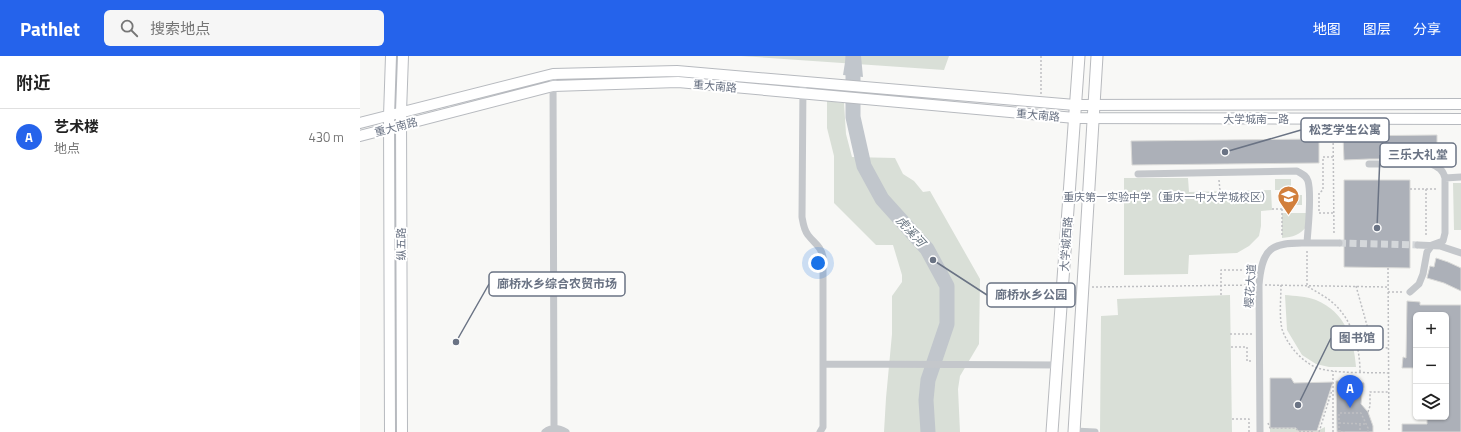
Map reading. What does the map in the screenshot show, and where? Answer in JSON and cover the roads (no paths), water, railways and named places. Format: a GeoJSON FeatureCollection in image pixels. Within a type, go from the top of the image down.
{"type":"FeatureCollection","features":[{"type":"Feature","properties":{"kind":"main road","name":"纵五路"},"geometry":{"type":"LineString","coordinates":[[390,432],[389,116],[391,56]]}},
{"type":"Feature","properties":{"kind":"main road","name":"纵五路"},"geometry":{"type":"LineString","coordinates":[[402,432],[401,112],[403,56]]}},
{"type":"Feature","properties":{"kind":"main road","name":"大学城西路"},"geometry":{"type":"LineString","coordinates":[[1052,432],[1075,118],[1078,56]]}},
{"type":"Feature","properties":{"kind":"main road","name":"大学城西路"},"geometry":{"type":"LineString","coordinates":[[1074,431],[1097,56]]}},
{"type":"Feature","properties":{"kind":"main road","name":"重大南路"},"geometry":{"type":"LineString","coordinates":[[360,123],[553,74],[677,71],[1075,105]]}},
{"type":"Feature","properties":{"kind":"main road","name":"重大南路"},"geometry":{"type":"LineString","coordinates":[[360,136],[553,86],[678,82],[1075,118]]}},
{"type":"Feature","properties":{"kind":"main road","name":"大学城南一路"},"geometry":{"type":"LineString","coordinates":[[1075,105],[1461,104]]}},
{"type":"Feature","properties":{"kind":"main road","name":"大学城南一路"},"geometry":{"type":"LineString","coordinates":[[1075,118],[1461,119]]}},
{"type":"Feature","properties":{"kind":"street"},"geometry":{"type":"LineString","coordinates":[[553,74],[554,428]]}},
{"type":"Feature","properties":{"kind":"street"},"geometry":{"type":"LineString","coordinates":[[804,82],[802,217],[804,228],[808,235],[822,250],[823,257],[822,427],[820,432]]}},
{"type":"Feature","properties":{"kind":"street"},"geometry":{"type":"LineString","coordinates":[[1369,164],[1431,164],[1437,166],[1443,171],[1445,178],[1445,233],[1443,241],[1429,245]]}},
{"type":"Feature","properties":{"kind":"street"},"geometry":{"type":"LineString","coordinates":[[1138,174],[1297,171],[1304,174],[1308,181],[1309,194],[1307,243]]}},
{"type":"Feature","properties":{"kind":"street"},"geometry":{"type":"LineString","coordinates":[[1445,178],[1461,178]]}},
{"type":"Feature","properties":{"kind":"street","name":"樱花大道"},"geometry":{"type":"LineString","coordinates":[[1260,432],[1260,267],[1265,255],[1276,246],[1292,242],[1336,243]]}},
{"type":"Feature","properties":{"kind":"street"},"geometry":{"type":"LineString","coordinates":[[1418,245],[1440,246],[1461,253]]}},
{"type":"Feature","properties":{"kind":"street"},"geometry":{"type":"LineString","coordinates":[[1410,292],[1419,284],[1423,274],[1429,245]]}},
{"type":"Feature","properties":{"kind":"street"},"geometry":{"type":"LineString","coordinates":[[823,364],[1057,364]]}},
{"type":"Feature","properties":{"kind":"street"},"geometry":{"type":"LineString","coordinates":[[545,432],[554,428],[566,432]]}},
{"type":"Feature","properties":{"kind":"street"},"geometry":{"type":"LineString","coordinates":[[1074,431],[1095,432]]}},
{"type":"Feature","properties":{"kind":"waterway","name":"虎溪河"},"geometry":{"type":"LineString","coordinates":[[853,56],[853,117],[864,166],[882,199],[927,249],[947,286],[947,324],[928,380],[926,400],[928,432]]}},
{"type":"Feature","properties":{"kind":"tunnel"},"geometry":{"type":"LineString","coordinates":[[1339,243],[1418,245]]}},
{"type":"Feature","properties":{"kind":"place","name":"松芝学生公寓"},"geometry":{"type":"Point","coordinates":[1225,152]}},
{"type":"Feature","properties":{"kind":"place","name":"重庆第一实验中学（重庆一中大学城校区）"},"geometry":{"type":"Point","coordinates":[1288,216]}},
{"type":"Feature","properties":{"kind":"place","name":"三乐大礼堂"},"geometry":{"type":"Point","coordinates":[1377,228]}},
{"type":"Feature","properties":{"kind":"place","name":"廊桥水乡公园"},"geometry":{"type":"Point","coordinates":[933,260]}},
{"type":"Feature","properties":{"kind":"place","name":"廊桥水乡综合农贸市场"},"geometry":{"type":"Point","coordinates":[456,342]}},
{"type":"Feature","properties":{"kind":"place","name":"图书馆"},"geometry":{"type":"Point","coordinates":[1298,405]}},
{"type":"Feature","properties":{"kind":"place","name":"艺术楼"},"geometry":{"type":"Point","coordinates":[1350,408]}}]}
